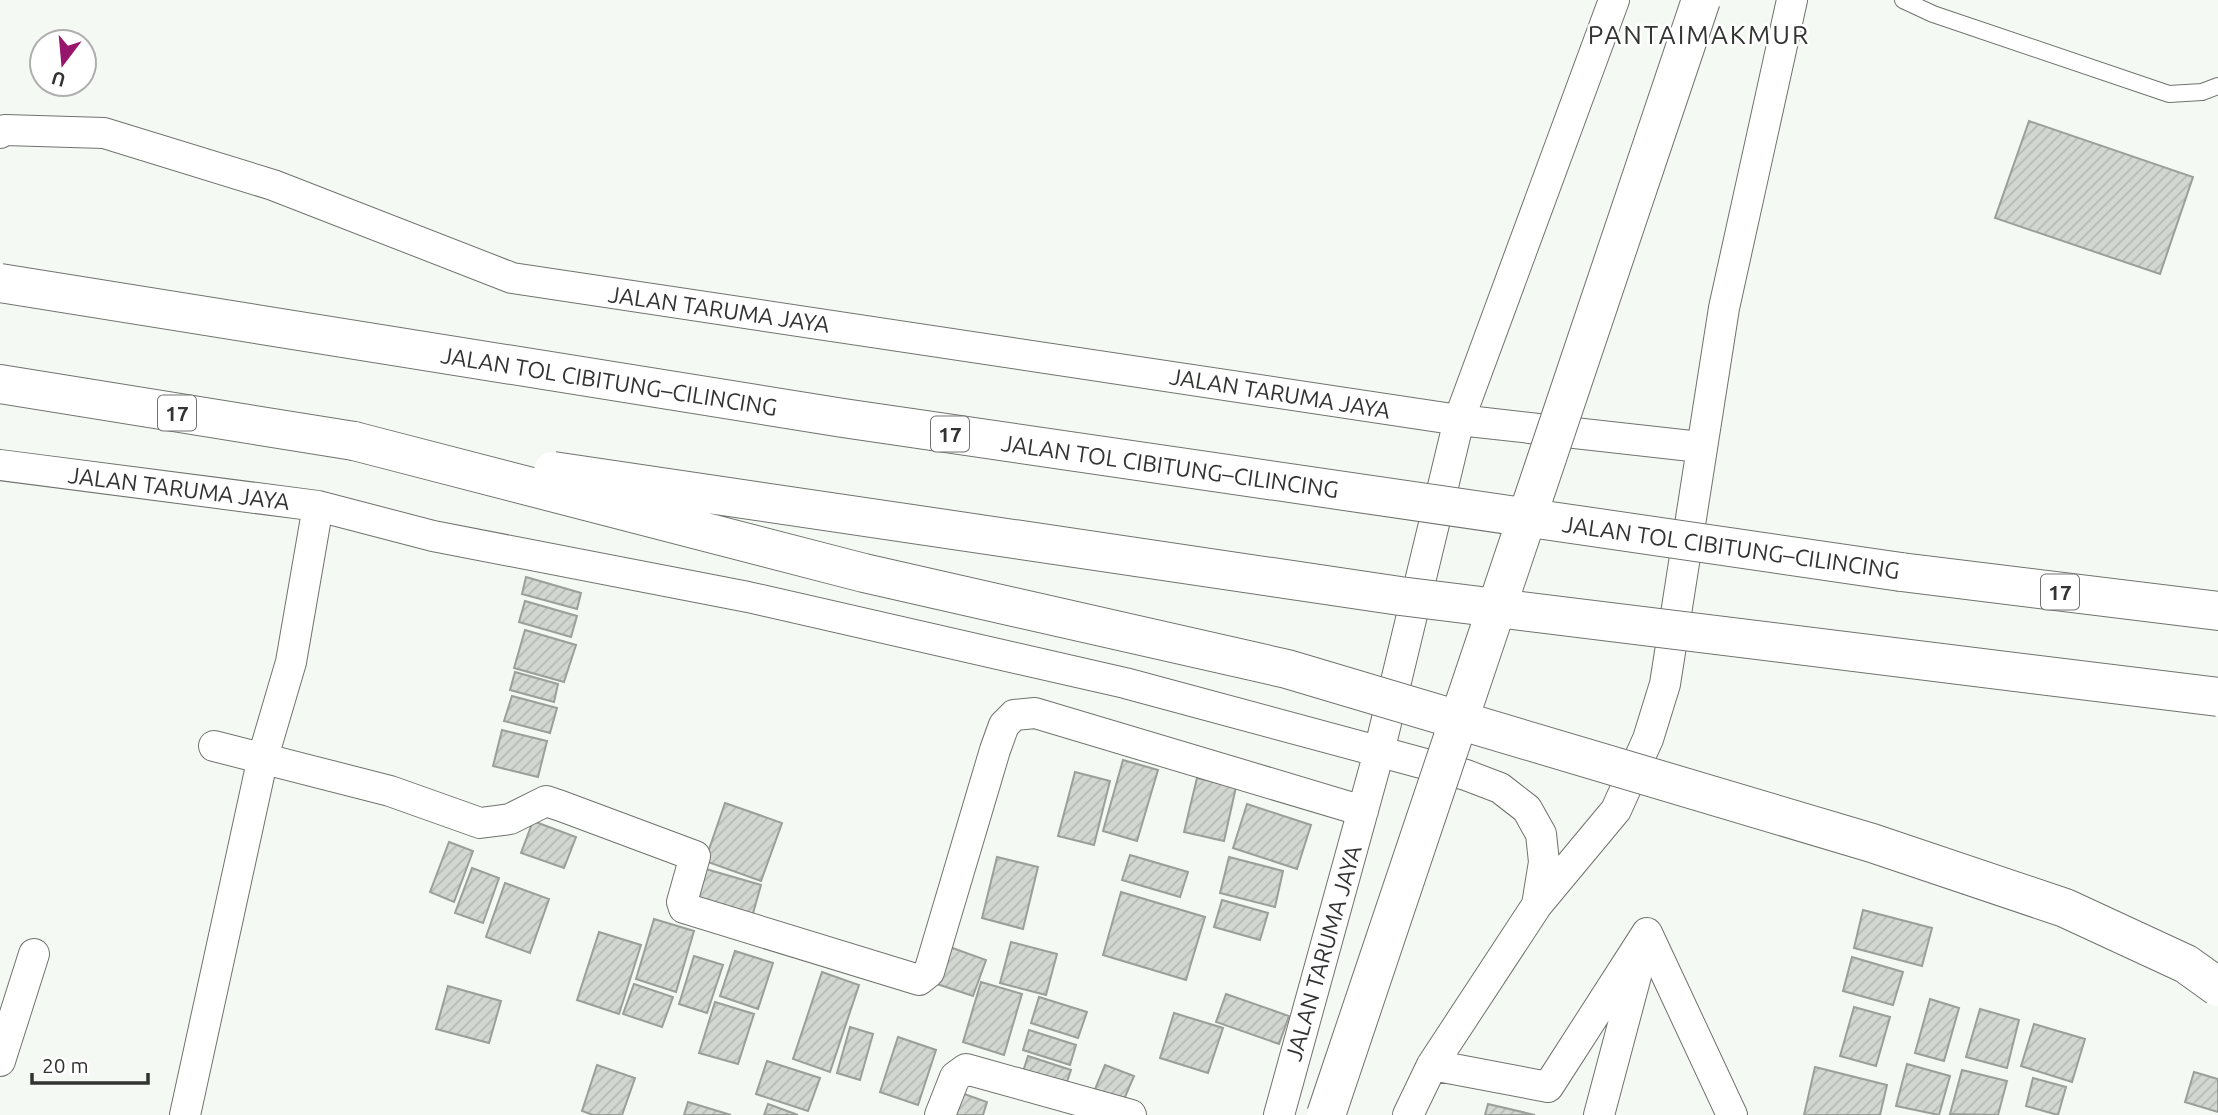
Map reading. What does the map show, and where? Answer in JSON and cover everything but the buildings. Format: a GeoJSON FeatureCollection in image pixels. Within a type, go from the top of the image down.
{"type":"FeatureCollection","features":[{"type":"Feature","properties":{"kind":"main road"},"geometry":{"type":"LineString","coordinates":[[1326,1115],[1701,0]]}},
{"type":"Feature","properties":{"kind":"main road","name":"JALAN TOL CIBITUNG–CILINCING"},"geometry":{"type":"LineString","coordinates":[[0,283],[843,418],[1901,572],[2218,611]]}},
{"type":"Feature","properties":{"kind":"main road","name":"17"},"geometry":{"type":"LineString","coordinates":[[0,384],[354,441],[1399,596],[2218,697]]}},
{"type":"Feature","properties":{"kind":"main road"},"geometry":{"type":"LineString","coordinates":[[354,441],[863,573],[1287,669],[1872,843],[2065,908],[2186,964],[2218,987]]}},
{"type":"Feature","properties":{"kind":"main road"},"geometry":{"type":"LineString","coordinates":[[1901,572],[2218,586]]}},
{"type":"Feature","properties":{"kind":"street","name":"JALAN TARUMA JAYA"},"geometry":{"type":"LineString","coordinates":[[1279,1115],[1379,752],[1459,420],[1614,0]]}},
{"type":"Feature","properties":{"kind":"street","name":"JALAN TARUMA JAYA"},"geometry":{"type":"LineString","coordinates":[[1408,1115],[1432,1065],[1537,905],[1616,810],[1648,739],[1665,684],[1700,447],[1724,308],[1792,0]]}},
{"type":"Feature","properties":{"kind":"street","name":"JALAN TARUMA JAYA"},"geometry":{"type":"LineString","coordinates":[[0,132],[104,133],[273,185],[512,278],[1459,420],[1700,447]]}},
{"type":"Feature","properties":{"kind":"street","name":"JALAN TARUMA JAYA"},"geometry":{"type":"LineString","coordinates":[[0,466],[318,506],[433,536],[748,597],[1125,683],[1466,775],[1500,788],[1527,809],[1541,834],[1544,862],[1537,905]]}},
{"type":"Feature","properties":{"kind":"street"},"geometry":{"type":"LineString","coordinates":[[185,1115],[263,757],[291,662],[318,506]]}},
{"type":"Feature","properties":{"kind":"street"},"geometry":{"type":"LineString","coordinates":[[214,746],[390,791],[480,823],[510,819],[545,801],[561,806],[695,856],[682,902],[684,908],[919,980],[929,972],[1003,725],[1014,715],[1035,713],[1363,811]]}},
{"type":"Feature","properties":{"kind":"street"},"geometry":{"type":"LineString","coordinates":[[1432,1065],[1548,1087],[1647,933]]}},
{"type":"Feature","properties":{"kind":"street"},"geometry":{"type":"LineString","coordinates":[[1599,1115],[1647,933]]}},
{"type":"Feature","properties":{"kind":"street"},"geometry":{"type":"LineString","coordinates":[[1647,933],[1732,1115]]}},
{"type":"Feature","properties":{"kind":"street"},"geometry":{"type":"LineString","coordinates":[[0,1061],[34,954]]}},
{"type":"Feature","properties":{"kind":"street"},"geometry":{"type":"LineString","coordinates":[[940,1115],[956,1077],[966,1069],[1130,1115]]}},
{"type":"Feature","properties":{"kind":"lane"},"geometry":{"type":"LineString","coordinates":[[1903,0],[1933,14],[2169,94],[2202,92],[2218,86]]}},
{"type":"Feature","properties":{"kind":"district","name":"PANTAIMAKMUR"},"geometry":{"type":"Point","coordinates":[1699,34]}}]}
